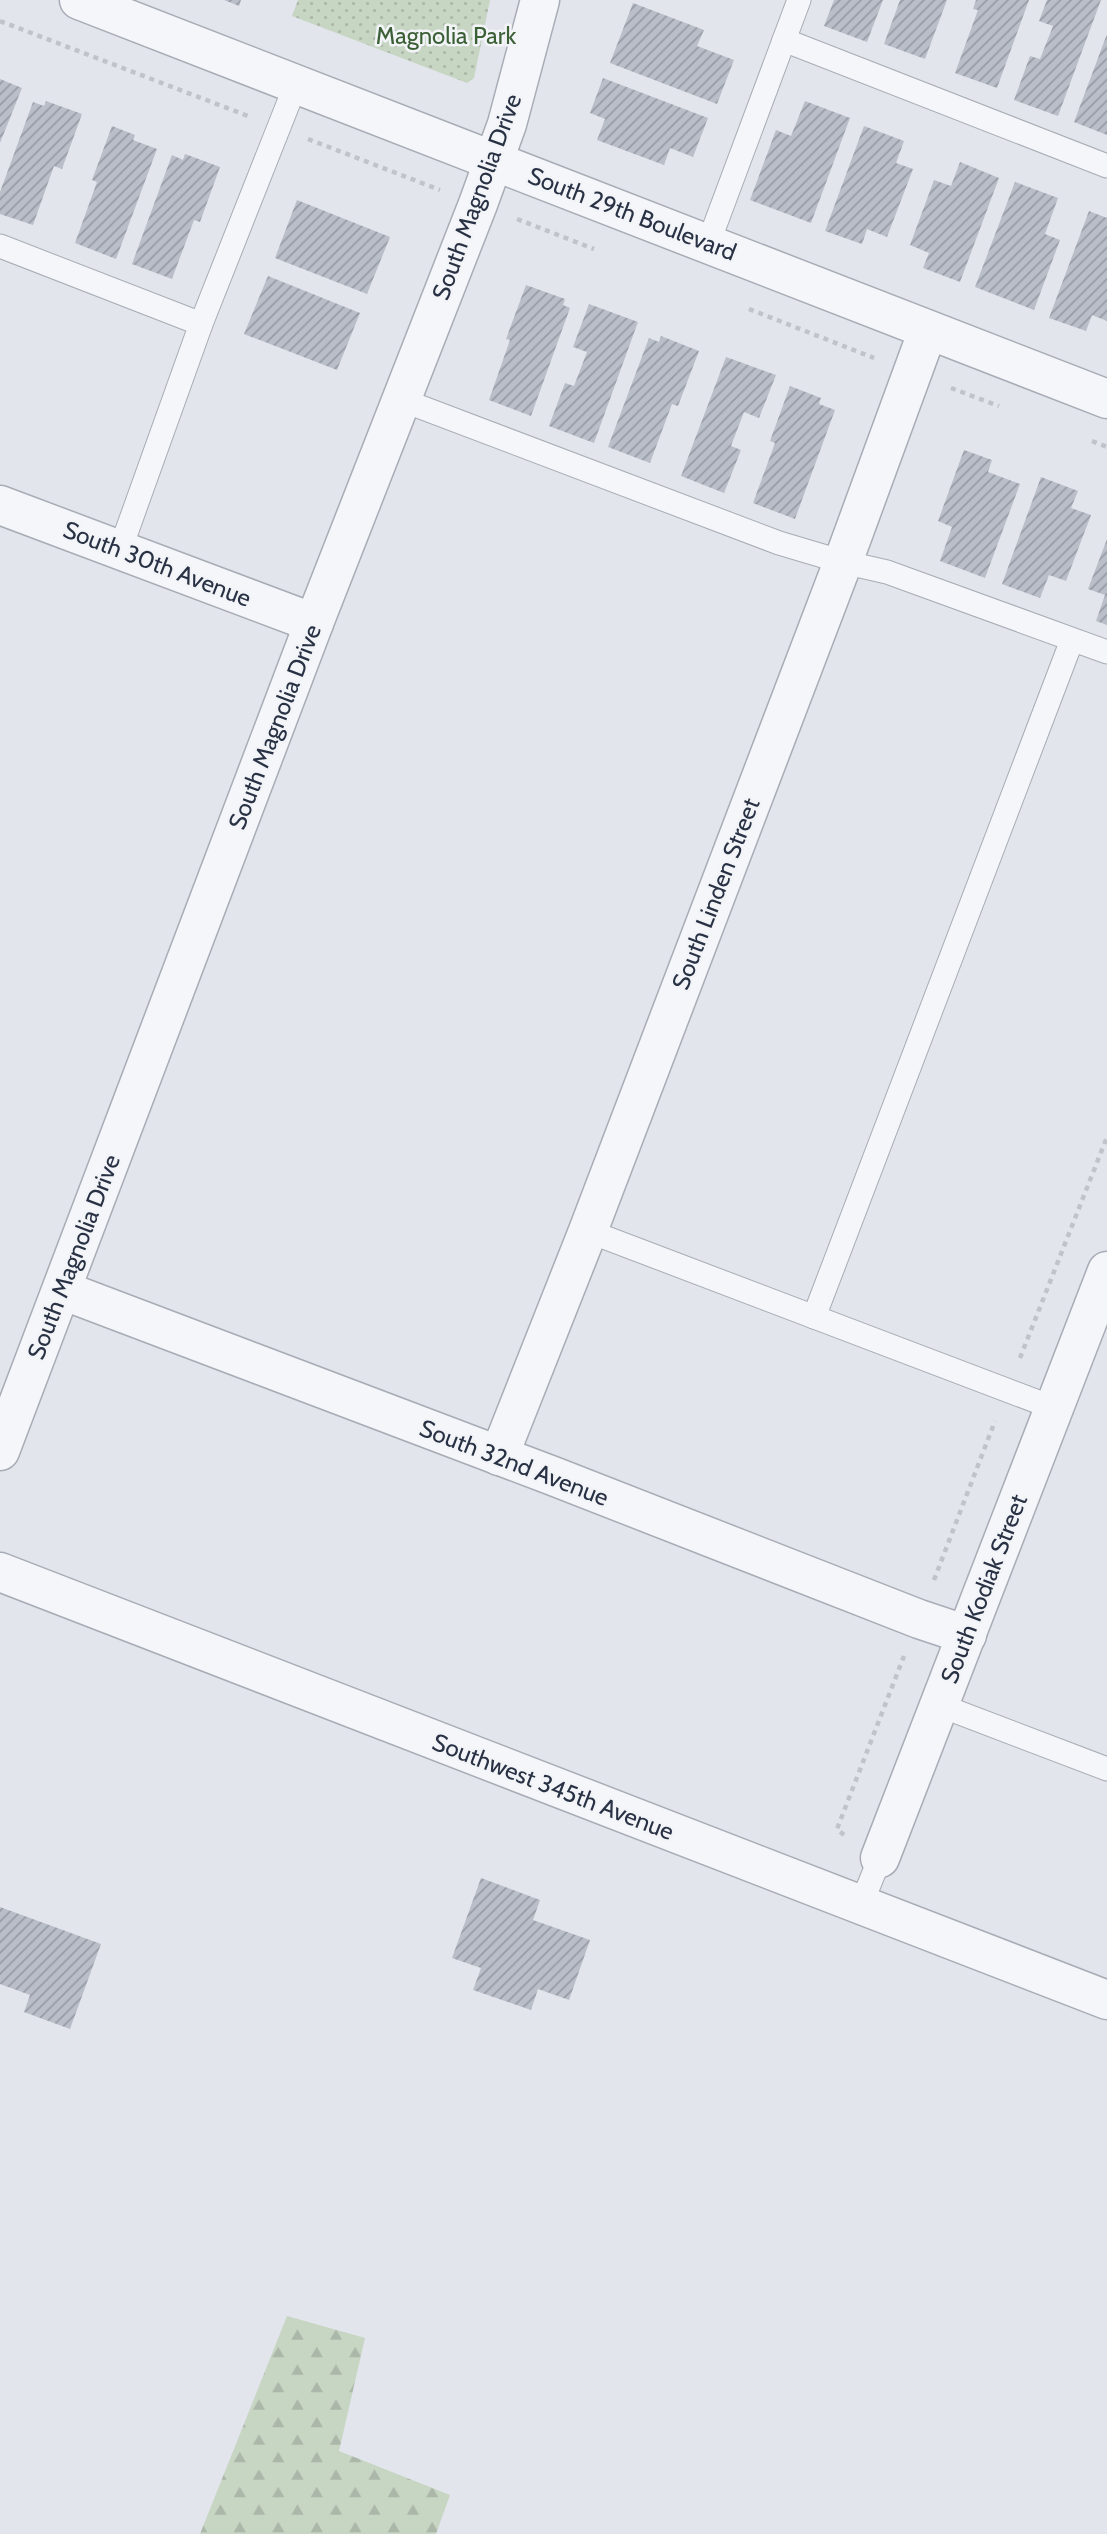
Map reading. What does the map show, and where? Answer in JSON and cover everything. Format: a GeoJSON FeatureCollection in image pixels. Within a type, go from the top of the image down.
{"type":"FeatureCollection","features":[{"type":"Feature","properties":{"kind":"street","name":"South 29th Boulevard"},"geometry":{"type":"LineString","coordinates":[[79,0],[1107,399]]}},
{"type":"Feature","properties":{"kind":"street","name":"South Magnolia Drive"},"geometry":{"type":"LineString","coordinates":[[0,1451],[314,623],[494,161],[507,124],[540,0]]}},
{"type":"Feature","properties":{"kind":"street","name":"South Linden Street"},"geometry":{"type":"LineString","coordinates":[[499,1456],[588,1231],[843,562],[928,330]]}},
{"type":"Feature","properties":{"kind":"street","name":"South 30th Avenue"},"geometry":{"type":"LineString","coordinates":[[0,505],[314,623]]}},
{"type":"Feature","properties":{"kind":"street","name":"South Kodiak Street"},"geometry":{"type":"LineString","coordinates":[[866,1848],[939,1705],[1107,1271]]}},
{"type":"Feature","properties":{"kind":"street","name":"South 32nd Avenue"},"geometry":{"type":"LineString","coordinates":[[62,1290],[919,1619],[967,1635]]}},
{"type":"Feature","properties":{"kind":"street","name":"Southwest 345th Avenue"},"geometry":{"type":"LineString","coordinates":[[0,1572],[860,1907],[1107,2000]]}},
{"type":"Feature","properties":{"kind":"lane"},"geometry":{"type":"LineString","coordinates":[[708,244],[799,0]]}},
{"type":"Feature","properties":{"kind":"lane"},"geometry":{"type":"LineString","coordinates":[[783,40],[1107,166]]}},
{"type":"Feature","properties":{"kind":"lane"},"geometry":{"type":"LineString","coordinates":[[120,550],[201,324],[296,84]]}},
{"type":"Feature","properties":{"kind":"lane"},"geometry":{"type":"LineString","coordinates":[[0,246],[201,324]]}},
{"type":"Feature","properties":{"kind":"lane"},"geometry":{"type":"LineString","coordinates":[[402,400],[779,542],[843,562],[887,572],[1107,652]]}},
{"type":"Feature","properties":{"kind":"lane"},"geometry":{"type":"LineString","coordinates":[[814,1317],[1072,640]]}},
{"type":"Feature","properties":{"kind":"lane"},"geometry":{"type":"LineString","coordinates":[[588,1231],[1054,1408]]}},
{"type":"Feature","properties":{"kind":"lane"},"geometry":{"type":"LineString","coordinates":[[939,1705],[1107,1769]]}},
{"type":"Feature","properties":{"kind":"lane","name":"South Kodiak Street"},"geometry":{"type":"LineString","coordinates":[[860,1907],[866,1848]]}},
{"type":"Feature","properties":{"kind":"path"},"geometry":{"type":"LineString","coordinates":[[0,21],[444,191]]}},
{"type":"Feature","properties":{"kind":"path"},"geometry":{"type":"LineString","coordinates":[[510,217],[596,249]]}},
{"type":"Feature","properties":{"kind":"path"},"geometry":{"type":"LineString","coordinates":[[745,307],[881,361]]}},
{"type":"Feature","properties":{"kind":"path"},"geometry":{"type":"LineString","coordinates":[[866,1848],[837,1829],[906,1653]]}},
{"type":"Feature","properties":{"kind":"green space","name":"Magnolia Park"},"geometry":{"type":"Polygon","coordinates":[[[298,0],[490,0],[474,78],[467,83],[292,16],[298,0]]]}},
{"type":"Feature","properties":{"kind":"green space"},"geometry":{"type":"Polygon","coordinates":[[[287,2316],[365,2338],[339,2451],[450,2495],[436,2534],[200,2534],[287,2316]]]}},
{"type":"Feature","properties":{"kind":"building"},"geometry":{"type":"Polygon","coordinates":[[[224,0],[241,0],[239,6],[224,0]]]}},
{"type":"Feature","properties":{"kind":"building"},"geometry":{"type":"Polygon","coordinates":[[[834,0],[883,0],[867,42],[824,26],[834,0]]]}},
{"type":"Feature","properties":{"kind":"building"},"geometry":{"type":"Polygon","coordinates":[[[900,0],[947,0],[925,59],[884,44],[900,0]]]}},
{"type":"Feature","properties":{"kind":"building"},"geometry":{"type":"Polygon","coordinates":[[[976,0],[1029,0],[997,88],[955,73],[978,10],[973,9],[976,0]]]}},
{"type":"Feature","properties":{"kind":"building"},"geometry":{"type":"Polygon","coordinates":[[[1047,0],[1101,0],[1058,116],[1014,100],[1030,56],[1040,59],[1053,26],[1039,21],[1047,0]]]}},
{"type":"Feature","properties":{"kind":"building"},"geometry":{"type":"Polygon","coordinates":[[[633,3],[704,30],[697,46],[734,60],[717,104],[610,63],[633,3]]]}},
{"type":"Feature","properties":{"kind":"building"},"geometry":{"type":"Polygon","coordinates":[[[1107,34],[1107,135],[1074,122],[1107,34]]]}},
{"type":"Feature","properties":{"kind":"building"},"geometry":{"type":"Polygon","coordinates":[[[603,78],[708,118],[693,157],[670,148],[664,165],[597,140],[605,119],[590,113],[603,78]]]}},
{"type":"Feature","properties":{"kind":"building"},"geometry":{"type":"Polygon","coordinates":[[[0,79],[22,88],[0,143],[0,79]]]}},
{"type":"Feature","properties":{"kind":"building"},"geometry":{"type":"Polygon","coordinates":[[[46,101],[82,114],[62,169],[54,166],[33,225],[0,214],[0,192],[33,102],[44,106],[46,101]]]}},
{"type":"Feature","properties":{"kind":"building"},"geometry":{"type":"Polygon","coordinates":[[[805,101],[850,118],[811,223],[750,200],[776,130],[791,136],[805,101]]]}},
{"type":"Feature","properties":{"kind":"building"},"geometry":{"type":"Polygon","coordinates":[[[112,126],[135,135],[133,140],[157,149],[116,259],[75,243],[97,182],[92,180],[112,126]]]}},
{"type":"Feature","properties":{"kind":"building"},"geometry":{"type":"Polygon","coordinates":[[[864,126],[904,141],[896,163],[913,169],[887,237],[867,229],[862,244],[825,231],[864,126]]]}},
{"type":"Feature","properties":{"kind":"building"},"geometry":{"type":"Polygon","coordinates":[[[185,154],[220,167],[200,222],[194,220],[172,279],[132,264],[172,155],[183,160],[185,154]]]}},
{"type":"Feature","properties":{"kind":"building"},"geometry":{"type":"Polygon","coordinates":[[[960,162],[999,178],[960,282],[923,268],[929,253],[910,245],[934,180],[951,186],[960,162]]]}},
{"type":"Feature","properties":{"kind":"building"},"geometry":{"type":"Polygon","coordinates":[[[1015,182],[1058,198],[1045,234],[1060,240],[1034,310],[975,287],[1015,182]]]}},
{"type":"Feature","properties":{"kind":"building"},"geometry":{"type":"Polygon","coordinates":[[[297,200],[390,237],[367,294],[275,258],[297,200]]]}},
{"type":"Feature","properties":{"kind":"building"},"geometry":{"type":"Polygon","coordinates":[[[1089,211],[1107,218],[1107,321],[1092,315],[1086,331],[1049,318],[1089,211]]]}},
{"type":"Feature","properties":{"kind":"building"},"geometry":{"type":"Polygon","coordinates":[[[268,276],[360,313],[337,370],[244,334],[268,276]]]}},
{"type":"Feature","properties":{"kind":"building"},"geometry":{"type":"Polygon","coordinates":[[[526,285],[565,299],[563,305],[570,308],[531,416],[489,400],[510,340],[506,339],[526,285]]]}},
{"type":"Feature","properties":{"kind":"building"},"geometry":{"type":"Polygon","coordinates":[[[589,304],[638,322],[594,443],[549,426],[565,383],[574,386],[587,352],[573,347],[589,304]]]}},
{"type":"Feature","properties":{"kind":"building"},"geometry":{"type":"Polygon","coordinates":[[[661,336],[699,351],[678,406],[672,404],[650,463],[608,447],[649,338],[659,342],[661,336]]]}},
{"type":"Feature","properties":{"kind":"building"},"geometry":{"type":"Polygon","coordinates":[[[726,357],[776,375],[759,418],[744,412],[731,446],[741,450],[724,493],[681,476],[726,357]]]}},
{"type":"Feature","properties":{"kind":"building"},"geometry":{"type":"Polygon","coordinates":[[[790,386],[821,398],[819,404],[835,410],[795,519],[753,503],[775,443],[770,441],[790,386]]]}},
{"type":"Feature","properties":{"kind":"building"},"geometry":{"type":"Polygon","coordinates":[[[964,450],[992,460],[988,472],[1020,484],[985,578],[940,561],[952,527],[938,521],[964,450]]]}},
{"type":"Feature","properties":{"kind":"building"},"geometry":{"type":"Polygon","coordinates":[[[1041,477],[1078,491],[1071,508],[1091,515],[1066,581],[1049,575],[1040,598],[1002,584],[1041,477]]]}},
{"type":"Feature","properties":{"kind":"building"},"geometry":{"type":"Polygon","coordinates":[[[1107,539],[1107,625],[1096,621],[1105,595],[1088,589],[1107,539]]]}},
{"type":"Feature","properties":{"kind":"building"},"geometry":{"type":"Polygon","coordinates":[[[481,1878],[540,1900],[533,1920],[590,1940],[569,2000],[538,1989],[531,2010],[473,1990],[481,1968],[452,1958],[481,1878]]]}},
{"type":"Feature","properties":{"kind":"building"},"geometry":{"type":"Polygon","coordinates":[[[0,1907],[101,1944],[70,2029],[24,2012],[30,1995],[0,1984],[0,1907]]]}}]}
